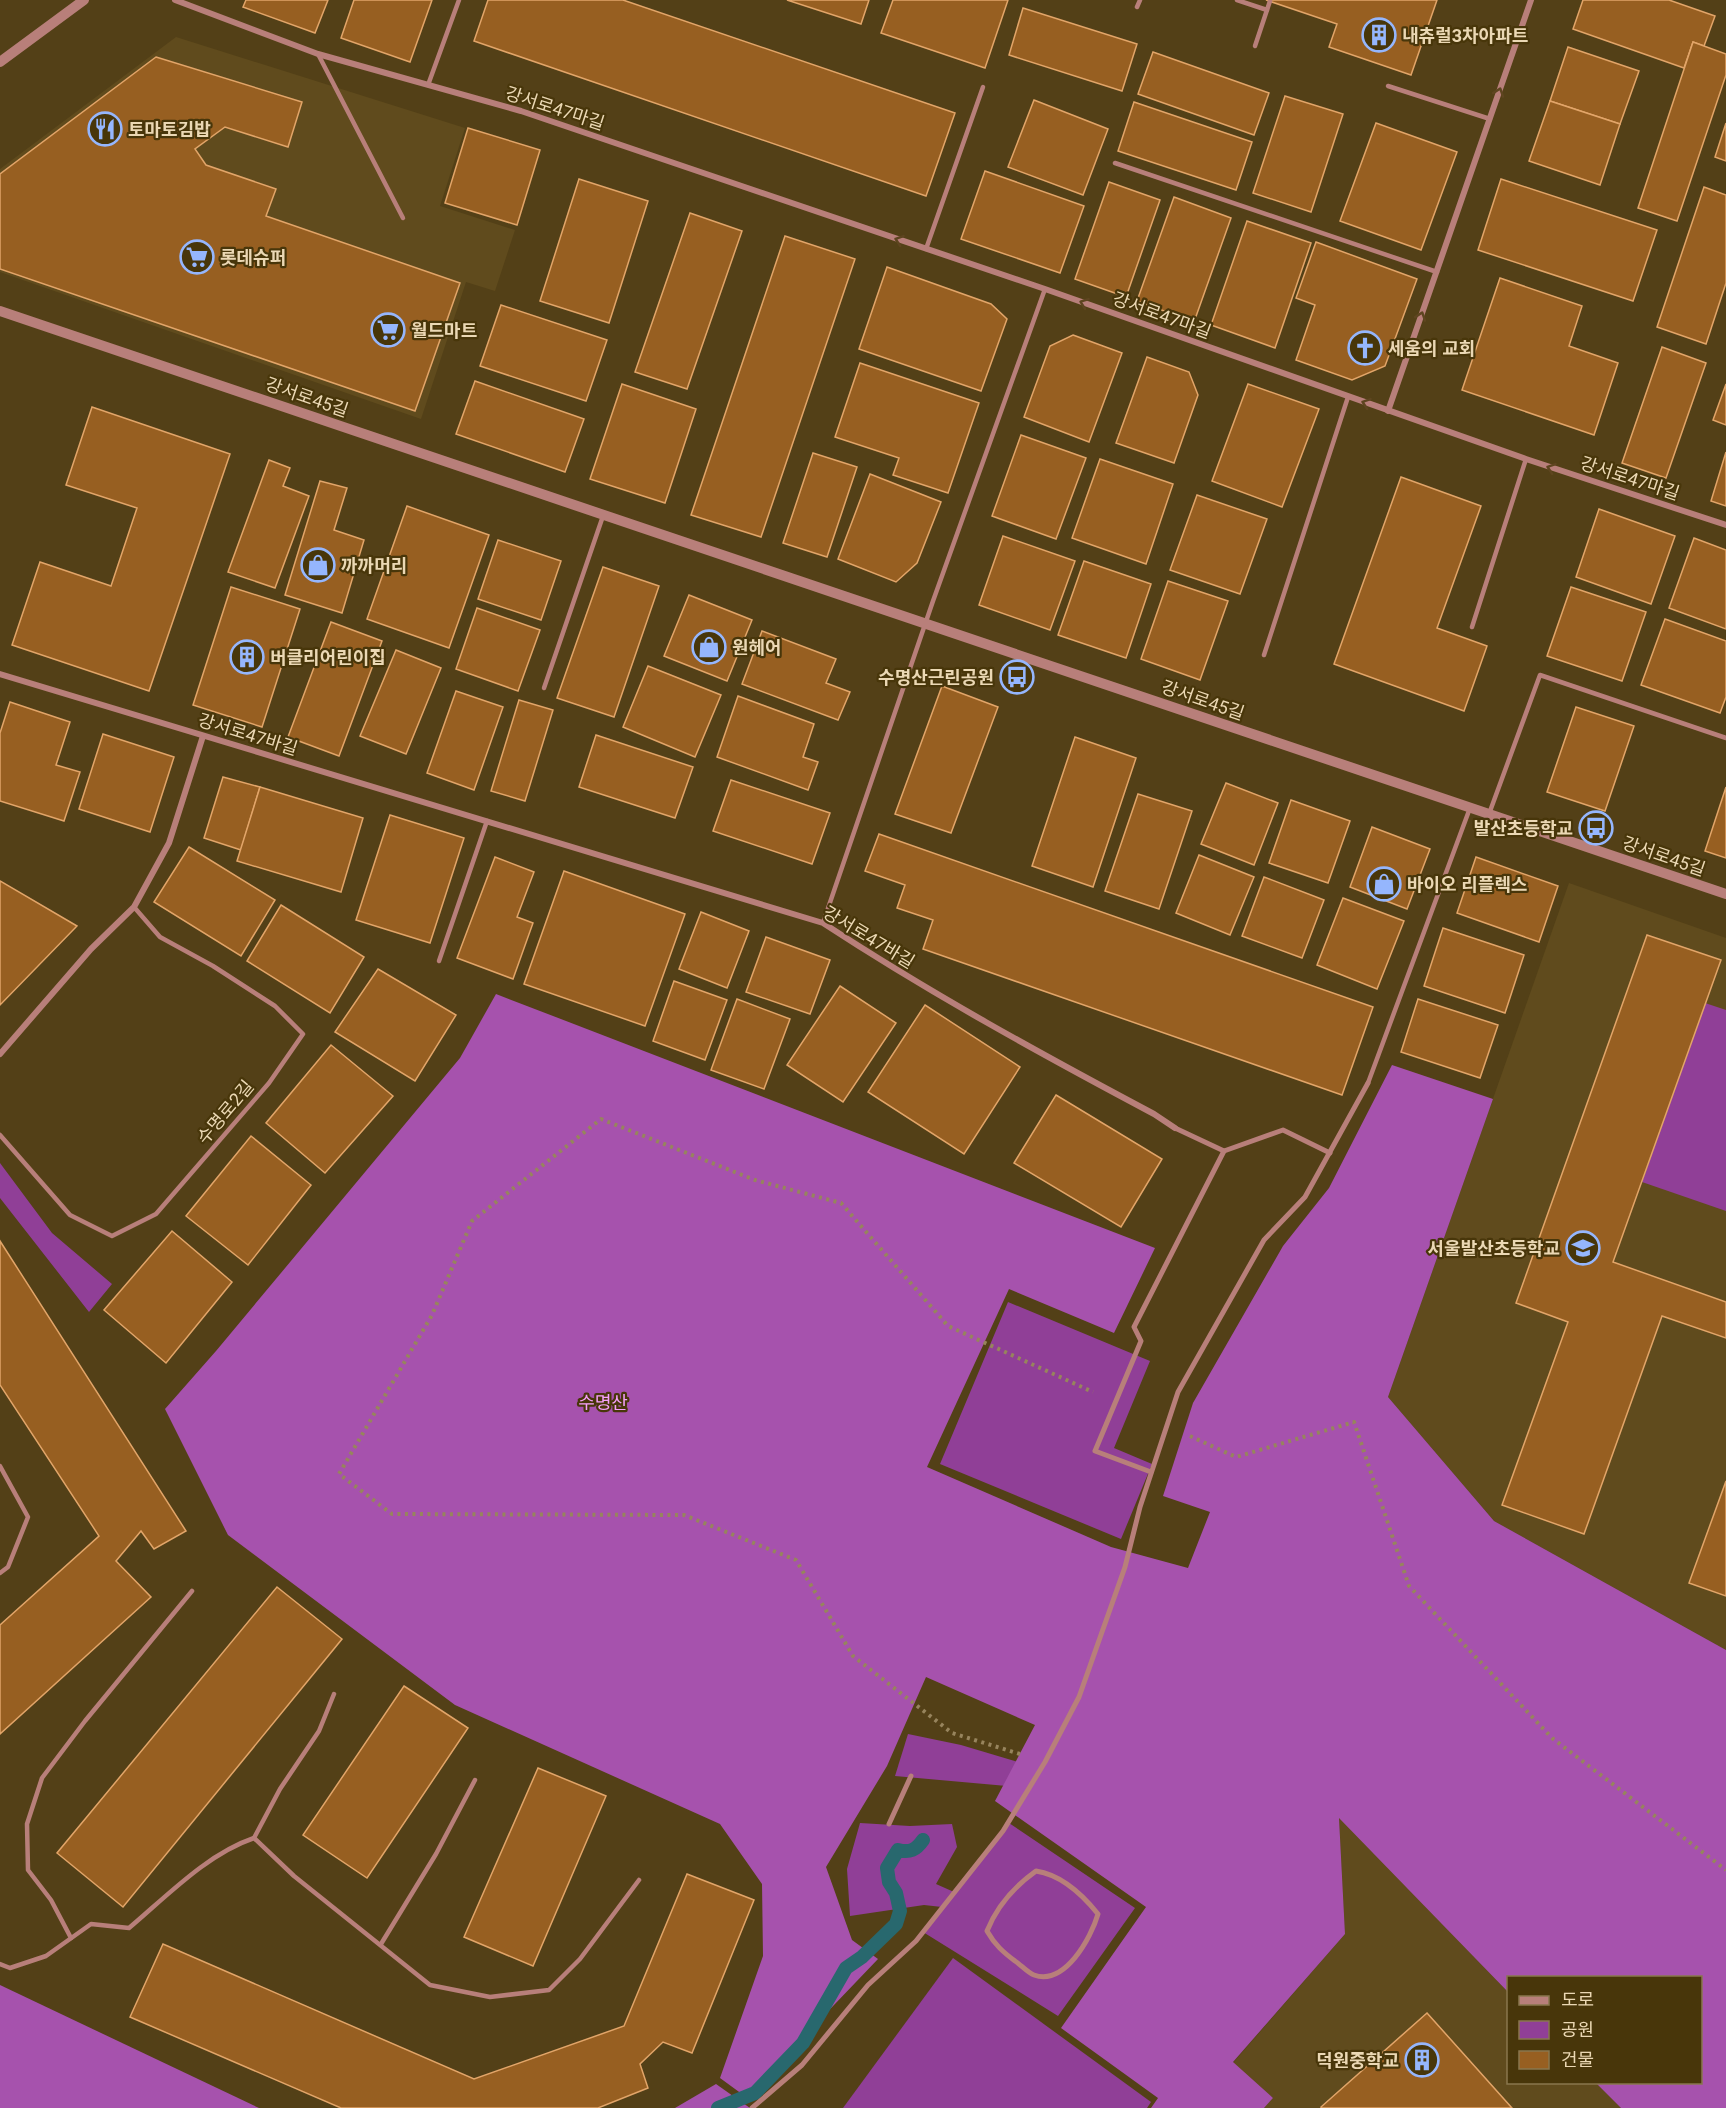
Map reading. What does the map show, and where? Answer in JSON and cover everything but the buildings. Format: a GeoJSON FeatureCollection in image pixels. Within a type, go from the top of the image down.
{"type":"FeatureCollection","features":[{"type":"Feature","properties":{"kind":"street"},"geometry":{"type":"LineString","coordinates":[[0,62],[84,0]]}},
{"type":"Feature","properties":{"kind":"street","name":"강서로47마길"},"geometry":{"type":"LineString","coordinates":[[175,0],[318,54],[521,111],[1045,290],[1526,459],[1726,525]]}},
{"type":"Feature","properties":{"kind":"street"},"geometry":{"type":"LineString","coordinates":[[1388,411],[1532,0]]}},
{"type":"Feature","properties":{"kind":"street","name":"강서로45길"},"geometry":{"type":"LineString","coordinates":[[0,311],[1726,894]]}},
{"type":"Feature","properties":{"kind":"street","name":"강서로47바길"},"geometry":{"type":"LineString","coordinates":[[0,674],[823,923],[903,976],[1016,1041],[1154,1114],[1175,1128]]}},
{"type":"Feature","properties":{"kind":"street"},"geometry":{"type":"LineString","coordinates":[[0,1054],[91,948],[134,907],[169,843],[203,736]]}},
{"type":"Feature","properties":{"kind":"street"},"geometry":{"type":"LineString","coordinates":[[752,2108],[802,2065],[868,1985],[916,1941],[1003,1831],[1045,1762],[1079,1696],[1125,1567],[1151,1472],[1178,1392],[1264,1240],[1305,1197],[1368,1083]]}},
{"type":"Feature","properties":{"kind":"street"},"geometry":{"type":"LineString","coordinates":[[1175,1128],[1224,1151]]}},
{"type":"Feature","properties":{"kind":"street"},"geometry":{"type":"LineString","coordinates":[[1151,1472],[1095,1451],[1141,1341],[1134,1327],[1224,1151],[1283,1130],[1330,1153]]}},
{"type":"Feature","properties":{"kind":"street"},"geometry":{"type":"LineString","coordinates":[[889,1824],[910,1776]]}},
{"type":"Feature","properties":{"kind":"street"},"geometry":{"type":"LineString","coordinates":[[1036,1871],[1052,1873],[1085,1898],[1098,1914],[1093,1932],[1067,1967],[1051,1977],[1033,1975],[995,1945],[987,1931],[994,1914],[1021,1882],[1036,1871]]}},
{"type":"Feature","properties":{"kind":"lane"},"geometry":{"type":"LineString","coordinates":[[428,85],[459,0]]}},
{"type":"Feature","properties":{"kind":"lane"},"geometry":{"type":"LineString","coordinates":[[1137,7],[1140,0]]}},
{"type":"Feature","properties":{"kind":"lane"},"geometry":{"type":"LineString","coordinates":[[1237,0],[1267,10]]}},
{"type":"Feature","properties":{"kind":"lane"},"geometry":{"type":"LineString","coordinates":[[1255,46],[1270,1]]}},
{"type":"Feature","properties":{"kind":"lane"},"geometry":{"type":"LineString","coordinates":[[318,54],[403,218]]}},
{"type":"Feature","properties":{"kind":"lane"},"geometry":{"type":"LineString","coordinates":[[1388,86],[1490,119]]}},
{"type":"Feature","properties":{"kind":"lane"},"geometry":{"type":"LineString","coordinates":[[926,249],[983,87]]}},
{"type":"Feature","properties":{"kind":"lane"},"geometry":{"type":"LineString","coordinates":[[1115,163],[1437,272]]}},
{"type":"Feature","properties":{"kind":"lane"},"geometry":{"type":"LineString","coordinates":[[823,923],[925,622],[1045,290]]}},
{"type":"Feature","properties":{"kind":"lane"},"geometry":{"type":"LineString","coordinates":[[1264,655],[1348,397]]}},
{"type":"Feature","properties":{"kind":"lane"},"geometry":{"type":"LineString","coordinates":[[1472,627],[1526,459]]}},
{"type":"Feature","properties":{"kind":"lane"},"geometry":{"type":"LineString","coordinates":[[544,688],[604,514]]}},
{"type":"Feature","properties":{"kind":"lane"},"geometry":{"type":"LineString","coordinates":[[1489,814],[1540,675],[1726,738]]}},
{"type":"Feature","properties":{"kind":"lane"},"geometry":{"type":"LineString","coordinates":[[1368,1083],[1470,808]]}},
{"type":"Feature","properties":{"kind":"lane"},"geometry":{"type":"LineString","coordinates":[[440,961],[488,821]]}},
{"type":"Feature","properties":{"kind":"lane","name":"수명로2길"},"geometry":{"type":"LineString","coordinates":[[0,1135],[70,1215],[112,1236],[156,1214],[269,1083],[303,1034],[275,1006],[213,966],[160,937],[134,907]]}},
{"type":"Feature","properties":{"kind":"lane"},"geometry":{"type":"LineString","coordinates":[[0,1466],[28,1517],[8,1567],[0,1573]]}},
{"type":"Feature","properties":{"kind":"lane"},"geometry":{"type":"LineString","coordinates":[[71,1938],[51,1900],[28,1870],[27,1824],[42,1778],[85,1721],[192,1592]]}},
{"type":"Feature","properties":{"kind":"lane"},"geometry":{"type":"LineString","coordinates":[[0,1964],[10,1968],[46,1956],[91,1924],[129,1928],[180,1884],[235,1844],[254,1838],[279,1789],[320,1731],[334,1694]]}},
{"type":"Feature","properties":{"kind":"lane"},"geometry":{"type":"LineString","coordinates":[[381,1944],[436,1854],[475,1780]]}},
{"type":"Feature","properties":{"kind":"lane"},"geometry":{"type":"LineString","coordinates":[[254,1838],[294,1876],[430,1985],[490,1997],[549,1990],[580,1959],[639,1880]]}},
{"type":"Feature","properties":{"kind":"path"},"geometry":{"type":"LineString","coordinates":[[1045,1762],[952,1733],[853,1656],[796,1560],[684,1515],[392,1514],[339,1474],[432,1315],[472,1221],[602,1119],[754,1180],[841,1203],[948,1326],[1116,1402]]}},
{"type":"Feature","properties":{"kind":"path"},"geometry":{"type":"LineString","coordinates":[[1167,1425],[1236,1457],[1354,1422],[1409,1586],[1552,1738],[1726,1870]]}},
{"type":"Feature","properties":{"kind":"shaded area"},"geometry":{"type":"Polygon","coordinates":[[[176,37],[465,128],[440,206],[515,230],[495,291],[466,282],[421,419],[0,272],[0,169],[176,37]]]}},
{"type":"Feature","properties":{"kind":"shaded area","name":"서울발산초등학교"},"geometry":{"type":"Polygon","coordinates":[[[1569,883],[1726,938],[1726,1650],[1494,1521],[1388,1397],[1569,883]]]}},
{"type":"Feature","properties":{"kind":"shaded area"},"geometry":{"type":"Polygon","coordinates":[[[1339,1817],[1507,1991],[1507,2084],[1597,2084],[1621,2108],[1264,2108],[1273,2098],[1233,2063],[1345,1934],[1339,1817]]]}},
{"type":"Feature","properties":{"kind":"green space","name":"수명산"},"geometry":{"type":"Polygon","coordinates":[[[496,994],[1155,1248],[1114,1333],[1009,1289],[927,1467],[1111,1547],[1188,1568],[1210,1512],[1163,1496],[1193,1403],[1283,1246],[1329,1188],[1392,1065],[1493,1099],[1388,1397],[1494,1521],[1726,1650],[1726,2108],[1621,2108],[1597,2084],[1702,2084],[1702,1976],[1507,1976],[1507,1991],[1339,1818],[1345,1934],[1233,2062],[1273,2098],[1264,2108],[1151,2108],[1158,2098],[1061,2028],[1146,1907],[995,1801],[1035,1725],[926,1677],[887,1766],[826,1867],[852,1940],[878,1959],[746,2097],[720,2078],[763,1956],[762,1884],[720,1824],[455,1705],[228,1535],[165,1409],[460,1058],[496,994]]]}},
{"type":"Feature","properties":{"kind":"green space"},"geometry":{"type":"Polygon","coordinates":[[[1705,1003],[1726,1010],[1726,1211],[1642,1182],[1705,1003]]]}},
{"type":"Feature","properties":{"kind":"green space"},"geometry":{"type":"Polygon","coordinates":[[[0,1163],[52,1233],[112,1284],[89,1312],[0,1198],[0,1163]]]}},
{"type":"Feature","properties":{"kind":"green space"},"geometry":{"type":"Polygon","coordinates":[[[1008,1302],[1150,1361],[1114,1448],[1152,1464],[1121,1539],[940,1464],[1008,1302]]]}},
{"type":"Feature","properties":{"kind":"green space"},"geometry":{"type":"Polygon","coordinates":[[[908,1734],[961,1745],[1041,1769],[1029,1788],[895,1776],[908,1734]]]}},
{"type":"Feature","properties":{"kind":"green space"},"geometry":{"type":"Polygon","coordinates":[[[860,1823],[910,1826],[952,1824],[957,1847],[936,1884],[954,1892],[1009,1823],[1135,1908],[1058,2016],[923,1932],[942,1907],[924,1905],[850,1916],[847,1869],[860,1823]]]}},
{"type":"Feature","properties":{"kind":"green space"},"geometry":{"type":"Polygon","coordinates":[[[953,1958],[1151,2102],[1147,2108],[843,2108],[953,1958]]]}},
{"type":"Feature","properties":{"kind":"green space"},"geometry":{"type":"Polygon","coordinates":[[[0,1985],[259,2108],[0,2108],[0,1985]]]}},
{"type":"Feature","properties":{"kind":"green space"},"geometry":{"type":"Polygon","coordinates":[[[716,2084],[750,2108],[675,2108],[716,2084]]]}},
{"type":"Feature","properties":{"kind":"waterway"},"geometry":{"type":"LineString","coordinates":[[718,2108],[755,2093],[803,2043],[846,1968],[862,1957],[896,1924],[900,1911],[896,1893],[889,1882],[887,1868],[898,1850],[912,1850],[923,1840]]}},
{"type":"Feature","properties":{"kind":"place","name":"내츄럴3차아파트"},"geometry":{"type":"Point","coordinates":[1379,35]}},
{"type":"Feature","properties":{"kind":"place","name":"토마토김밥"},"geometry":{"type":"Point","coordinates":[105,129]}},
{"type":"Feature","properties":{"kind":"place","name":"롯데슈퍼"},"geometry":{"type":"Point","coordinates":[197,257]}},
{"type":"Feature","properties":{"kind":"place","name":"월드마트"},"geometry":{"type":"Point","coordinates":[388,330]}},
{"type":"Feature","properties":{"kind":"place","name":"세움의 교회"},"geometry":{"type":"Point","coordinates":[1365,348]}},
{"type":"Feature","properties":{"kind":"place","name":"까까머리"},"geometry":{"type":"Point","coordinates":[318,565]}},
{"type":"Feature","properties":{"kind":"place","name":"원헤어"},"geometry":{"type":"Point","coordinates":[709,647]}},
{"type":"Feature","properties":{"kind":"place","name":"버클리어린이집"},"geometry":{"type":"Point","coordinates":[247,657]}},
{"type":"Feature","properties":{"kind":"place","name":"수명산근린공원"},"geometry":{"type":"Point","coordinates":[1017,677]}},
{"type":"Feature","properties":{"kind":"place","name":"발산초등학교"},"geometry":{"type":"Point","coordinates":[1596,828]}},
{"type":"Feature","properties":{"kind":"place","name":"바이오 리플렉스"},"geometry":{"type":"Point","coordinates":[1384,884]}},
{"type":"Feature","properties":{"kind":"place","name":"서울발산초등학교"},"geometry":{"type":"Point","coordinates":[1583,1248]}},
{"type":"Feature","properties":{"kind":"place","name":"덕원중학교"},"geometry":{"type":"Point","coordinates":[1422,2060]}}]}
